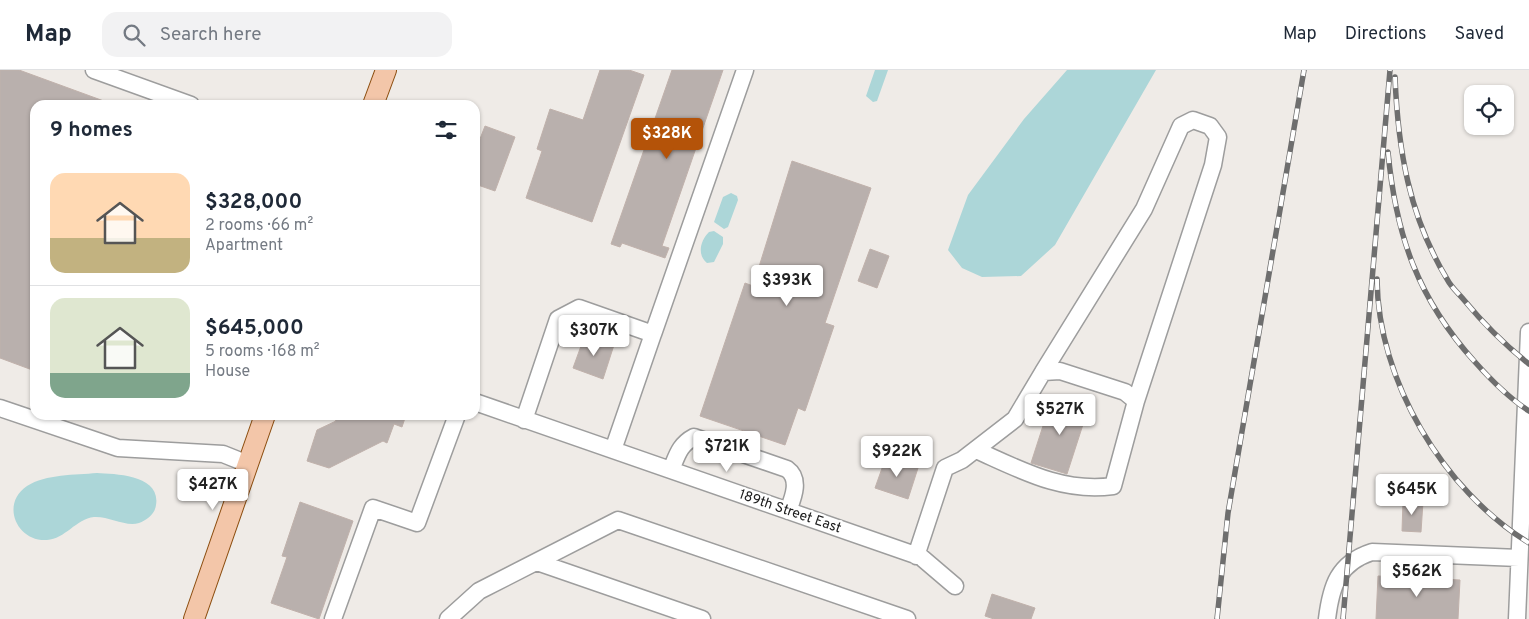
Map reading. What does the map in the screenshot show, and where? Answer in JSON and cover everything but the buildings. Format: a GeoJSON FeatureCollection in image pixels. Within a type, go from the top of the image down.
{"type":"FeatureCollection","features":[{"type":"Feature","properties":{"kind":"main road"},"geometry":{"type":"LineString","coordinates":[[376,100],[386,70]]}},
{"type":"Feature","properties":{"kind":"main road"},"geometry":{"type":"LineString","coordinates":[[194,619],[263,420]]}},
{"type":"Feature","properties":{"kind":"street"},"geometry":{"type":"LineString","coordinates":[[94,70],[177,100]]}},
{"type":"Feature","properties":{"kind":"street"},"geometry":{"type":"LineString","coordinates":[[613,450],[745,70]]}},
{"type":"Feature","properties":{"kind":"street"},"geometry":{"type":"LineString","coordinates":[[916,556],[945,468],[962,460],[1015,419],[1144,209],[1181,126],[1193,120],[1210,126],[1218,137],[1213,164],[1136,402],[1113,486],[1092,489],[1036,478],[976,450]]}},
{"type":"Feature","properties":{"kind":"street"},"geometry":{"type":"LineString","coordinates":[[524,420],[558,320],[579,308],[653,334]]}},
{"type":"Feature","properties":{"kind":"street"},"geometry":{"type":"LineString","coordinates":[[1517,619],[1529,332]]}},
{"type":"Feature","properties":{"kind":"street"},"geometry":{"type":"LineString","coordinates":[[1043,372],[1060,371],[1125,392],[1136,402]]}},
{"type":"Feature","properties":{"kind":"street","name":"189th Street East"},"geometry":{"type":"LineString","coordinates":[[480,404],[921,557],[955,586]]}},
{"type":"Feature","properties":{"kind":"street"},"geometry":{"type":"LineString","coordinates":[[0,408],[30,418]]}},
{"type":"Feature","properties":{"kind":"street"},"geometry":{"type":"LineString","coordinates":[[35,420],[118,448],[223,454],[248,464]]}},
{"type":"Feature","properties":{"kind":"street"},"geometry":{"type":"LineString","coordinates":[[333,619],[373,508],[416,523],[455,420]]}},
{"type":"Feature","properties":{"kind":"street"},"geometry":{"type":"LineString","coordinates":[[671,470],[679,449],[685,442],[694,437],[787,469],[790,471],[796,489],[788,511]]}},
{"type":"Feature","properties":{"kind":"street"},"geometry":{"type":"LineString","coordinates":[[448,619],[479,591],[618,520],[906,619]]}},
{"type":"Feature","properties":{"kind":"street"},"geometry":{"type":"LineString","coordinates":[[1327,619],[1334,581],[1353,562],[1361,556],[1372,552],[1519,558]]}},
{"type":"Feature","properties":{"kind":"street"},"geometry":{"type":"LineString","coordinates":[[536,562],[702,619]]}},
{"type":"Feature","properties":{"kind":"water"},"geometry":{"type":"Polygon","coordinates":[[[875,70],[888,70],[877,101],[873,102],[866,96],[875,70]]]}},
{"type":"Feature","properties":{"kind":"water"},"geometry":{"type":"Polygon","coordinates":[[[1067,70],[1156,70],[1055,245],[1021,276],[982,277],[962,268],[948,250],[968,195],[1024,119],[1067,70]]]}},
{"type":"Feature","properties":{"kind":"water"},"geometry":{"type":"Polygon","coordinates":[[[731,193],[737,196],[738,200],[728,227],[724,229],[714,222],[723,197],[731,193]]]}},
{"type":"Feature","properties":{"kind":"water"},"geometry":{"type":"Polygon","coordinates":[[[714,231],[723,237],[723,244],[714,262],[707,263],[702,256],[701,248],[703,240],[709,232],[714,231]]]}},
{"type":"Feature","properties":{"kind":"water"},"geometry":{"type":"Polygon","coordinates":[[[97,473],[136,478],[152,487],[156,495],[156,505],[152,514],[145,520],[134,524],[94,517],[82,521],[53,539],[47,540],[36,539],[20,529],[14,512],[15,502],[19,494],[27,486],[52,477],[97,473]]]}},
{"type":"Feature","properties":{"kind":"railway"},"geometry":{"type":"LineString","coordinates":[[1217,619],[1228,513],[1304,70]]}},
{"type":"Feature","properties":{"kind":"railway"},"geometry":{"type":"LineString","coordinates":[[1343,619],[1390,70]]}},
{"type":"Feature","properties":{"kind":"railway"},"geometry":{"type":"LineString","coordinates":[[1395,77],[1399,130],[1408,182],[1423,231],[1434,255],[1455,290],[1495,334],[1529,364]]}},
{"type":"Feature","properties":{"kind":"railway"},"geometry":{"type":"LineString","coordinates":[[1388,152],[1397,211],[1404,239],[1413,265],[1438,314],[1455,338],[1487,375],[1529,411]]}},
{"type":"Feature","properties":{"kind":"railway"},"geometry":{"type":"LineString","coordinates":[[1377,279],[1380,317],[1389,356],[1403,393],[1421,429],[1443,463],[1469,494],[1498,521],[1529,543]]}}]}
